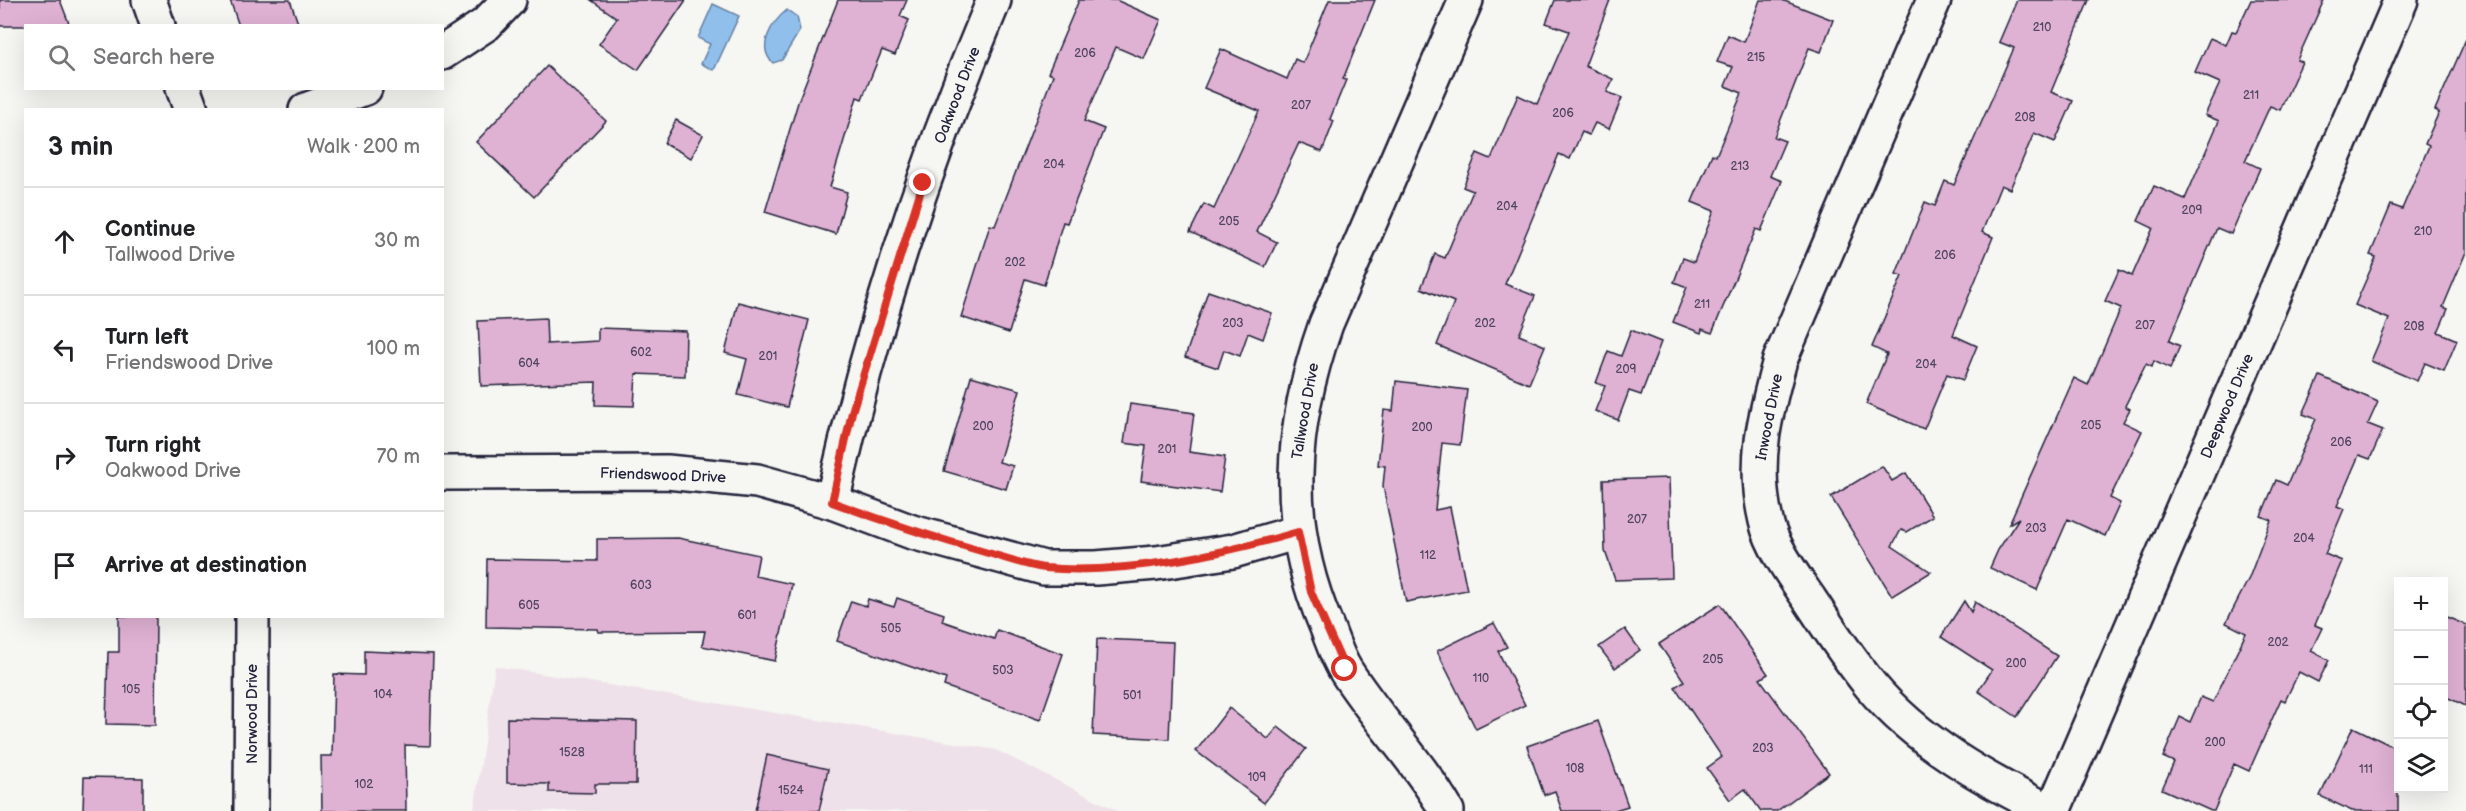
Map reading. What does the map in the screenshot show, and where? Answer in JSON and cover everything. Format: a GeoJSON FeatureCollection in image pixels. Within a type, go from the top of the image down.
{"type":"FeatureCollection","features":[{"type":"Feature","properties":{"kind":"street"},"geometry":{"type":"LineString","coordinates":[[149,0],[157,24]]}},
{"type":"Feature","properties":{"kind":"street"},"geometry":{"type":"LineString","coordinates":[[444,52],[486,24],[509,0]]}},
{"type":"Feature","properties":{"kind":"street","name":"Oakwood Drive"},"geometry":{"type":"LineString","coordinates":[[832,502],[852,412],[923,183],[994,0]]}},
{"type":"Feature","properties":{"kind":"street","name":"Tallwood Drive"},"geometry":{"type":"LineString","coordinates":[[1447,811],[1345,669],[1311,592],[1298,532],[1294,471],[1303,403],[1312,362],[1326,324],[1466,0]]}},
{"type":"Feature","properties":{"kind":"street","name":"Inwood Drive"},"geometry":{"type":"LineString","coordinates":[[1934,0],[1780,360],[1768,405],[1758,463],[1766,523],[1788,568],[1871,686],[1916,731],[1990,782],[2051,811]]}},
{"type":"Feature","properties":{"kind":"street","name":"Deepwood Drive"},"geometry":{"type":"LineString","coordinates":[[2051,811],[2401,0]]}},
{"type":"Feature","properties":{"kind":"street"},"geometry":{"type":"LineString","coordinates":[[184,90],[190,108]]}},
{"type":"Feature","properties":{"kind":"street"},"geometry":{"type":"LineString","coordinates":[[311,108],[360,90]]}},
{"type":"Feature","properties":{"kind":"street","name":"Friendswood Drive"},"geometry":{"type":"LineString","coordinates":[[444,473],[667,472],[757,481],[832,502],[912,532],[1044,568],[1096,568],[1155,563],[1233,551],[1298,532]]}},
{"type":"Feature","properties":{"kind":"street","name":"Norwood Drive"},"geometry":{"type":"LineString","coordinates":[[251,811],[252,618]]}},
{"type":"Feature","properties":{"kind":"shaded area"},"geometry":{"type":"Polygon","coordinates":[[[495,666],[996,750],[1118,811],[474,811],[495,666]]]}},
{"type":"Feature","properties":{"kind":"water"},"geometry":{"type":"Polygon","coordinates":[[[713,4],[739,16],[714,70],[701,64],[710,44],[698,38],[713,4]]]}},
{"type":"Feature","properties":{"kind":"water"},"geometry":{"type":"Polygon","coordinates":[[[787,10],[797,17],[800,30],[782,60],[773,63],[768,57],[766,42],[771,28],[787,10]]]}},
{"type":"Feature","properties":{"kind":"building"},"geometry":{"type":"Polygon","coordinates":[[[0,0],[60,0],[69,24],[24,24],[24,26],[0,26],[0,0]]]}},
{"type":"Feature","properties":{"kind":"building"},"geometry":{"type":"Polygon","coordinates":[[[230,0],[290,0],[298,24],[238,24],[230,0]]]}},
{"type":"Feature","properties":{"kind":"building"},"geometry":{"type":"Polygon","coordinates":[[[591,0],[686,0],[638,70],[599,44],[617,18],[591,0]]]}},
{"type":"Feature","properties":{"kind":"building"},"geometry":{"type":"Polygon","coordinates":[[[838,0],[907,0],[900,16],[909,20],[895,55],[882,50],[862,99],[857,97],[830,187],[847,192],[836,234],[765,212],[799,99],[838,0]]]}},
{"type":"Feature","properties":{"kind":"building"},"geometry":{"type":"Polygon","coordinates":[[[1079,0],[1116,0],[1161,20],[1144,59],[1116,47],[1084,121],[1104,129],[1067,223],[1063,222],[1044,285],[1025,279],[1009,333],[961,317],[990,225],[995,226],[1053,75],[1048,73],[1079,0]]]}},
{"type":"Feature","properties":{"kind":"building"},"geometry":{"type":"Polygon","coordinates":[[[1329,0],[1375,0],[1343,79],[1346,80],[1330,119],[1334,121],[1322,152],[1299,143],[1257,232],[1277,242],[1265,267],[1190,232],[1204,204],[1214,209],[1259,111],[1204,88],[1221,49],[1287,79],[1295,59],[1303,63],[1329,0]]]}},
{"type":"Feature","properties":{"kind":"building"},"geometry":{"type":"Polygon","coordinates":[[[1555,0],[1610,0],[1585,66],[1613,79],[1607,92],[1622,98],[1609,129],[1595,123],[1589,135],[1582,132],[1570,159],[1559,154],[1505,284],[1535,296],[1519,335],[1545,346],[1529,384],[1437,345],[1454,302],[1421,288],[1435,254],[1445,258],[1473,191],[1463,187],[1477,153],[1491,159],[1518,95],[1537,104],[1569,31],[1546,23],[1555,0]]]}},
{"type":"Feature","properties":{"kind":"building"},"geometry":{"type":"Polygon","coordinates":[[[1760,0],[1782,0],[1833,20],[1821,52],[1809,48],[1774,137],[1785,141],[1770,176],[1782,181],[1761,231],[1756,229],[1712,333],[1702,329],[1701,333],[1673,322],[1687,287],[1674,282],[1683,258],[1694,262],[1714,211],[1692,202],[1712,154],[1716,156],[1742,93],[1725,86],[1733,67],[1717,62],[1728,35],[1744,42],[1760,0]]]}},
{"type":"Feature","properties":{"kind":"building"},"geometry":{"type":"Polygon","coordinates":[[[2017,0],[2089,0],[2051,92],[2073,101],[2055,142],[2034,133],[2010,189],[2001,185],[1982,232],[1993,237],[1953,335],[1977,346],[1963,380],[1947,374],[1924,429],[1866,404],[1887,354],[1872,347],[1902,276],[1896,274],[1925,202],[1935,206],[1945,181],[1954,185],[2014,48],[1999,42],[2017,0]]]}},
{"type":"Feature","properties":{"kind":"building"},"geometry":{"type":"Polygon","coordinates":[[[2251,0],[2324,0],[2297,60],[2302,62],[2280,110],[2270,106],[2245,161],[2260,168],[2231,234],[2217,228],[2169,341],[2180,346],[2170,369],[2154,361],[2152,367],[2146,364],[2125,406],[2130,409],[2123,422],[2142,431],[2110,498],[2120,503],[2105,536],[2068,519],[2037,590],[1990,568],[1998,550],[2019,518],[2009,524],[2074,378],[2088,385],[2121,308],[2105,301],[2119,270],[2132,276],[2153,228],[2138,221],[2154,186],[2185,199],[2219,121],[2205,115],[2220,83],[2195,72],[2210,38],[2226,45],[2232,31],[2236,32],[2251,0]]]}},
{"type":"Feature","properties":{"kind":"building"},"geometry":{"type":"Polygon","coordinates":[[[2466,39],[2466,252],[2443,307],[2448,309],[2438,332],[2457,340],[2444,371],[2425,363],[2417,381],[2371,361],[2389,319],[2355,305],[2376,257],[2370,255],[2391,205],[2402,209],[2429,146],[2425,144],[2439,112],[2435,110],[2466,39]]]}},
{"type":"Feature","properties":{"kind":"building"},"geometry":{"type":"Polygon","coordinates":[[[547,66],[606,121],[534,197],[476,142],[547,66]]]}},
{"type":"Feature","properties":{"kind":"building"},"geometry":{"type":"Polygon","coordinates":[[[676,120],[703,135],[691,158],[664,143],[676,120]]]}},
{"type":"Feature","properties":{"kind":"building"},"geometry":{"type":"Polygon","coordinates":[[[1208,291],[1272,313],[1263,339],[1248,333],[1240,356],[1224,350],[1218,368],[1185,357],[1208,291]]]}},
{"type":"Feature","properties":{"kind":"building"},"geometry":{"type":"Polygon","coordinates":[[[738,302],[809,320],[787,407],[738,395],[747,359],[725,353],[738,302]]]}},
{"type":"Feature","properties":{"kind":"building"},"geometry":{"type":"Polygon","coordinates":[[[546,318],[547,344],[598,341],[598,328],[686,331],[685,376],[636,374],[634,406],[595,405],[596,382],[481,386],[478,321],[546,318]]]}},
{"type":"Feature","properties":{"kind":"building"},"geometry":{"type":"Polygon","coordinates":[[[1631,330],[1661,342],[1641,395],[1629,391],[1618,420],[1595,411],[1605,386],[1596,383],[1608,351],[1621,356],[1631,330]]]}},
{"type":"Feature","properties":{"kind":"building"},"geometry":{"type":"Polygon","coordinates":[[[971,376],[1020,390],[999,462],[1013,466],[1006,489],[944,471],[971,376]]]}},
{"type":"Feature","properties":{"kind":"building"},"geometry":{"type":"Polygon","coordinates":[[[2320,376],[2378,402],[2368,424],[2383,430],[2370,459],[2359,455],[2337,506],[2344,509],[2325,554],[2342,561],[2315,625],[2322,628],[2311,651],[2329,660],[2318,682],[2299,672],[2285,701],[2281,699],[2249,771],[2234,764],[2214,811],[2211,811],[2162,789],[2174,762],[2163,757],[2180,717],[2190,722],[2201,697],[2213,702],[2246,633],[2226,623],[2249,578],[2271,520],[2261,516],[2276,480],[2287,485],[2316,419],[2303,414],[2320,376]]]}},
{"type":"Feature","properties":{"kind":"building"},"geometry":{"type":"Polygon","coordinates":[[[1396,381],[1467,390],[1460,445],[1442,443],[1435,510],[1450,507],[1467,590],[1406,602],[1383,486],[1385,466],[1378,465],[1384,410],[1393,411],[1396,381]]]}},
{"type":"Feature","properties":{"kind":"building"},"geometry":{"type":"Polygon","coordinates":[[[1130,404],[1194,413],[1189,452],[1225,457],[1220,492],[1141,481],[1146,446],[1124,443],[1130,404]]]}},
{"type":"Feature","properties":{"kind":"building"},"geometry":{"type":"Polygon","coordinates":[[[1882,466],[1892,481],[1906,473],[1933,516],[1907,532],[1901,530],[1892,546],[1931,572],[1892,596],[1831,497],[1882,466]]]}},
{"type":"Feature","properties":{"kind":"building"},"geometry":{"type":"Polygon","coordinates":[[[1669,478],[1672,578],[1615,580],[1605,551],[1603,480],[1669,478]]]}},
{"type":"Feature","properties":{"kind":"building"},"geometry":{"type":"Polygon","coordinates":[[[678,538],[759,555],[755,576],[792,584],[775,661],[702,646],[705,631],[599,632],[598,629],[486,627],[487,559],[597,561],[597,539],[678,538]]]}},
{"type":"Feature","properties":{"kind":"building"},"geometry":{"type":"Polygon","coordinates":[[[897,598],[944,614],[942,621],[994,639],[997,630],[1063,654],[1040,720],[944,686],[946,679],[837,641],[851,601],[866,606],[868,599],[894,607],[897,598]]]}},
{"type":"Feature","properties":{"kind":"building"},"geometry":{"type":"Polygon","coordinates":[[[1964,601],[1971,612],[1975,602],[2057,656],[2017,717],[1978,691],[1992,670],[1941,637],[1964,601]]]}},
{"type":"Feature","properties":{"kind":"building"},"geometry":{"type":"Polygon","coordinates":[[[1720,604],[1768,674],[1760,679],[1829,773],[1777,811],[1761,811],[1745,789],[1730,800],[1707,768],[1722,757],[1675,687],[1684,681],[1659,644],[1720,604]]]}},
{"type":"Feature","properties":{"kind":"building"},"geometry":{"type":"Polygon","coordinates":[[[119,618],[156,618],[155,725],[106,724],[108,652],[119,652],[119,618]]]}},
{"type":"Feature","properties":{"kind":"building"},"geometry":{"type":"Polygon","coordinates":[[[2448,618],[2466,625],[2466,706],[2448,698],[2448,618]]]}},
{"type":"Feature","properties":{"kind":"building"},"geometry":{"type":"Polygon","coordinates":[[[1494,623],[1507,647],[1498,651],[1525,705],[1476,729],[1437,651],[1494,623]]]}},
{"type":"Feature","properties":{"kind":"building"},"geometry":{"type":"Polygon","coordinates":[[[1625,629],[1640,650],[1615,668],[1599,647],[1625,629]]]}},
{"type":"Feature","properties":{"kind":"building"},"geometry":{"type":"Polygon","coordinates":[[[1097,639],[1173,642],[1169,739],[1093,735],[1097,639]]]}},
{"type":"Feature","properties":{"kind":"building"},"geometry":{"type":"Polygon","coordinates":[[[364,651],[433,654],[430,746],[405,745],[406,811],[322,811],[321,756],[332,756],[334,674],[364,675],[364,651]]]}},
{"type":"Feature","properties":{"kind":"building"},"geometry":{"type":"Polygon","coordinates":[[[1229,708],[1268,739],[1278,727],[1306,749],[1264,803],[1196,751],[1229,708]]]}},
{"type":"Feature","properties":{"kind":"building"},"geometry":{"type":"Polygon","coordinates":[[[507,718],[637,721],[636,784],[595,784],[595,793],[549,792],[549,784],[507,783],[507,718]]]}},
{"type":"Feature","properties":{"kind":"building"},"geometry":{"type":"Polygon","coordinates":[[[1598,721],[1628,806],[1612,811],[1562,811],[1555,791],[1544,795],[1527,746],[1598,721]]]}},
{"type":"Feature","properties":{"kind":"building"},"geometry":{"type":"Polygon","coordinates":[[[2353,727],[2394,747],[2394,793],[2398,793],[2398,811],[2352,811],[2320,796],[2353,727]]]}},
{"type":"Feature","properties":{"kind":"building"},"geometry":{"type":"Polygon","coordinates":[[[767,755],[828,769],[819,811],[755,811],[767,755]]]}},
{"type":"Feature","properties":{"kind":"building"},"geometry":{"type":"Polygon","coordinates":[[[84,777],[143,778],[143,811],[83,811],[84,777]]]}},
{"type":"Feature","properties":{"kind":"route"},"geometry":{"type":"LineString","coordinates":[[923,183],[852,412],[832,502],[912,532],[1044,568],[1096,568],[1155,563],[1233,551],[1298,532],[1311,592],[1345,669]]}}]}
